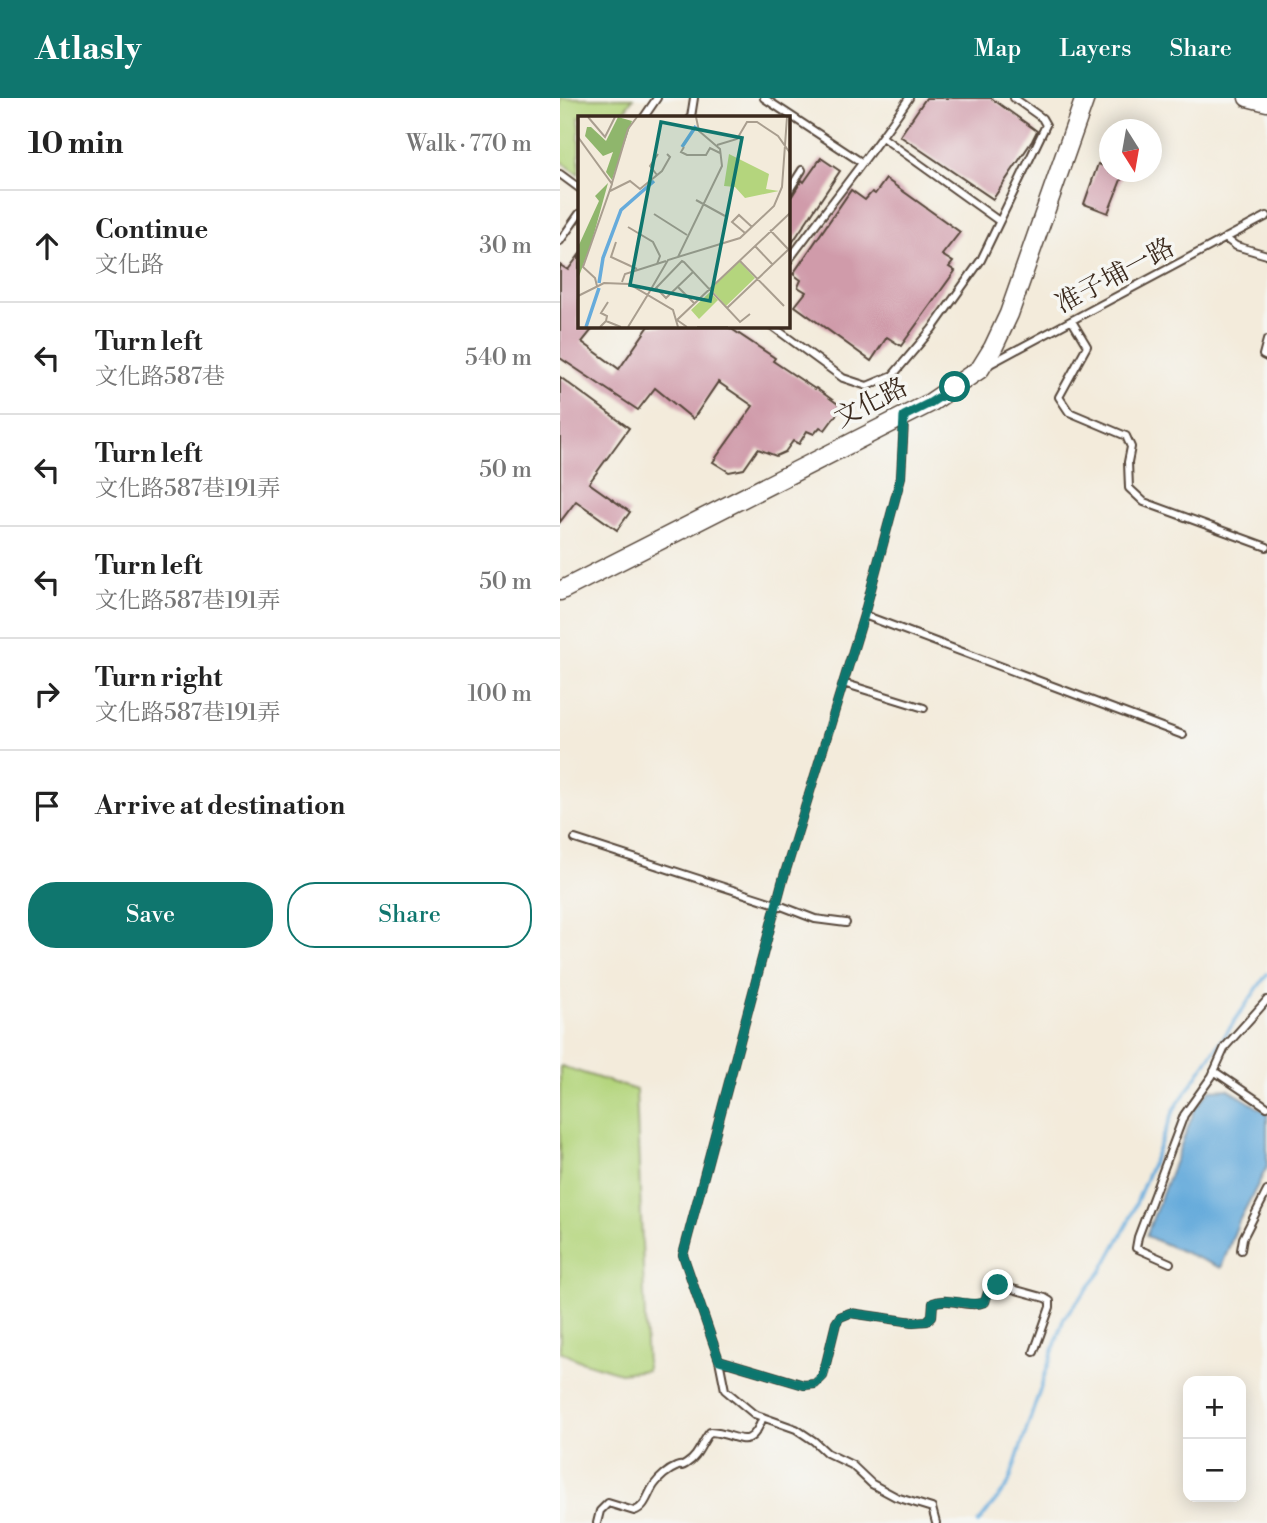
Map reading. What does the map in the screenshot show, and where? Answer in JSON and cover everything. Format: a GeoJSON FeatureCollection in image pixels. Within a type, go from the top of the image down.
{"type":"FeatureCollection","features":[{"type":"Feature","properties":{"kind":"main road","name":"文化路"},"geometry":{"type":"LineString","coordinates":[[560,591],[930,403],[980,369],[1009,314],[1085,98]]}},
{"type":"Feature","properties":{"kind":"main road"},"geometry":{"type":"LineString","coordinates":[[1247,98],[1267,103]]}},
{"type":"Feature","properties":{"kind":"lane"},"geometry":{"type":"LineString","coordinates":[[645,116],[657,98]]}},
{"type":"Feature","properties":{"kind":"lane"},"geometry":{"type":"LineString","coordinates":[[691,116],[694,98]]}},
{"type":"Feature","properties":{"kind":"lane"},"geometry":{"type":"LineString","coordinates":[[764,98],[861,162]]}},
{"type":"Feature","properties":{"kind":"lane"},"geometry":{"type":"LineString","coordinates":[[789,260],[909,98]]}},
{"type":"Feature","properties":{"kind":"lane"},"geometry":{"type":"LineString","coordinates":[[773,327],[843,378],[867,386],[893,375],[932,329],[981,260],[1045,125],[1042,118],[1014,98]]}},
{"type":"Feature","properties":{"kind":"lane"},"geometry":{"type":"LineString","coordinates":[[882,137],[999,221]]}},
{"type":"Feature","properties":{"kind":"lane"},"geometry":{"type":"LineString","coordinates":[[789,190],[802,170]]}},
{"type":"Feature","properties":{"kind":"lane"},"geometry":{"type":"LineString","coordinates":[[560,174],[578,187]]}},
{"type":"Feature","properties":{"kind":"lane"},"geometry":{"type":"LineString","coordinates":[[560,241],[578,215]]}},
{"type":"Feature","properties":{"kind":"lane","name":"准子埔一路"},"geometry":{"type":"LineString","coordinates":[[980,369],[1267,216]]}},
{"type":"Feature","properties":{"kind":"lane"},"geometry":{"type":"LineString","coordinates":[[1225,238],[1236,246],[1267,256]]}},
{"type":"Feature","properties":{"kind":"lane"},"geometry":{"type":"LineString","coordinates":[[1072,321],[1087,345],[1059,397],[1069,412],[1126,436],[1131,447],[1128,462],[1129,488],[1144,502],[1267,547]]}},
{"type":"Feature","properties":{"kind":"lane"},"geometry":{"type":"LineString","coordinates":[[1267,340],[1263,355],[1267,357]]}},
{"type":"Feature","properties":{"kind":"lane"},"geometry":{"type":"LineString","coordinates":[[904,416],[901,477],[864,615],[776,904],[683,1255],[719,1360],[725,1390],[754,1414],[796,1429],[827,1453],[852,1465],[872,1484],[896,1497],[932,1508],[936,1523]]}},
{"type":"Feature","properties":{"kind":"lane"},"geometry":{"type":"LineString","coordinates":[[864,615],[1182,734]]}},
{"type":"Feature","properties":{"kind":"lane"},"geometry":{"type":"LineString","coordinates":[[843,683],[924,708]]}},
{"type":"Feature","properties":{"kind":"lane"},"geometry":{"type":"LineString","coordinates":[[575,839],[815,919],[846,923]]}},
{"type":"Feature","properties":{"kind":"lane"},"geometry":{"type":"LineString","coordinates":[[1170,1263],[1136,1248],[1138,1237],[1184,1115],[1214,1071],[1225,1047],[1267,1000]]}},
{"type":"Feature","properties":{"kind":"lane"},"geometry":{"type":"LineString","coordinates":[[1214,1071],[1267,1107]]}},
{"type":"Feature","properties":{"kind":"lane"},"geometry":{"type":"LineString","coordinates":[[1241,1250],[1243,1238],[1267,1191]]}},
{"type":"Feature","properties":{"kind":"lane"},"geometry":{"type":"LineString","coordinates":[[719,1360],[804,1385],[815,1384],[823,1376],[836,1323],[840,1317],[850,1313],[913,1322],[927,1321],[932,1316],[933,1303],[940,1300],[976,1305],[985,1302],[990,1286],[998,1285],[1050,1301],[1034,1352]]}},
{"type":"Feature","properties":{"kind":"lane"},"geometry":{"type":"LineString","coordinates":[[597,1523],[600,1511],[608,1503],[638,1510],[659,1479],[675,1467],[684,1465],[698,1453],[710,1432],[739,1439],[749,1438],[757,1433],[764,1417]]}},
{"type":"Feature","properties":{"kind":"green space"},"geometry":{"type":"Polygon","coordinates":[[[560,98],[633,98],[621,116],[578,116],[578,173],[560,161],[560,98]]]}},
{"type":"Feature","properties":{"kind":"green space"},"geometry":{"type":"Polygon","coordinates":[[[561,1066],[636,1090],[647,1370],[620,1373],[578,1360],[560,1351],[561,1066]]]}},
{"type":"Feature","properties":{"kind":"water"},"geometry":{"type":"Polygon","coordinates":[[[1228,1089],[1267,1113],[1267,1167],[1239,1221],[1221,1268],[1146,1236],[1195,1109],[1210,1090],[1228,1089]]]}},
{"type":"Feature","properties":{"kind":"building"},"geometry":{"type":"Polygon","coordinates":[[[926,98],[991,98],[1037,131],[993,199],[900,136],[926,98]]]}},
{"type":"Feature","properties":{"kind":"building"},"geometry":{"type":"Polygon","coordinates":[[[821,158],[840,171],[789,248],[789,198],[802,180],[804,182],[821,158]]]}},
{"type":"Feature","properties":{"kind":"building"},"geometry":{"type":"Polygon","coordinates":[[[1099,164],[1099,182],[1120,182],[1108,213],[1084,204],[1099,164]]]}},
{"type":"Feature","properties":{"kind":"building"},"geometry":{"type":"Polygon","coordinates":[[[886,179],[960,232],[942,255],[953,262],[949,267],[955,271],[901,346],[887,337],[871,361],[795,306],[806,292],[798,287],[801,280],[793,274],[851,190],[865,200],[872,192],[875,194],[886,179]]]}},
{"type":"Feature","properties":{"kind":"building"},"geometry":{"type":"Polygon","coordinates":[[[578,256],[578,327],[594,327],[582,342],[619,369],[648,327],[728,327],[775,358],[773,361],[842,407],[825,430],[820,427],[814,434],[807,431],[799,444],[793,441],[785,452],[776,456],[758,449],[744,469],[729,472],[713,462],[753,406],[718,382],[693,419],[655,388],[638,410],[560,358],[560,265],[568,270],[578,256]]]}},
{"type":"Feature","properties":{"kind":"building"},"geometry":{"type":"Polygon","coordinates":[[[560,377],[629,428],[589,483],[630,512],[617,530],[576,501],[560,522],[560,377]]]}},
{"type":"Feature","properties":{"kind":"waterway"},"geometry":{"type":"LineString","coordinates":[[978,1523],[1008,1485],[1064,1318],[1101,1272],[1128,1223],[1175,1108],[1267,974]]}},
{"type":"Feature","properties":{"kind":"route"},"geometry":{"type":"LineString","coordinates":[[955,387],[904,416],[901,477],[864,615],[782,883],[683,1255],[719,1360],[804,1385],[815,1384],[823,1376],[836,1323],[840,1317],[850,1313],[913,1322],[927,1321],[932,1316],[933,1303],[940,1300],[976,1305],[985,1302],[990,1286],[998,1285]]}}]}
